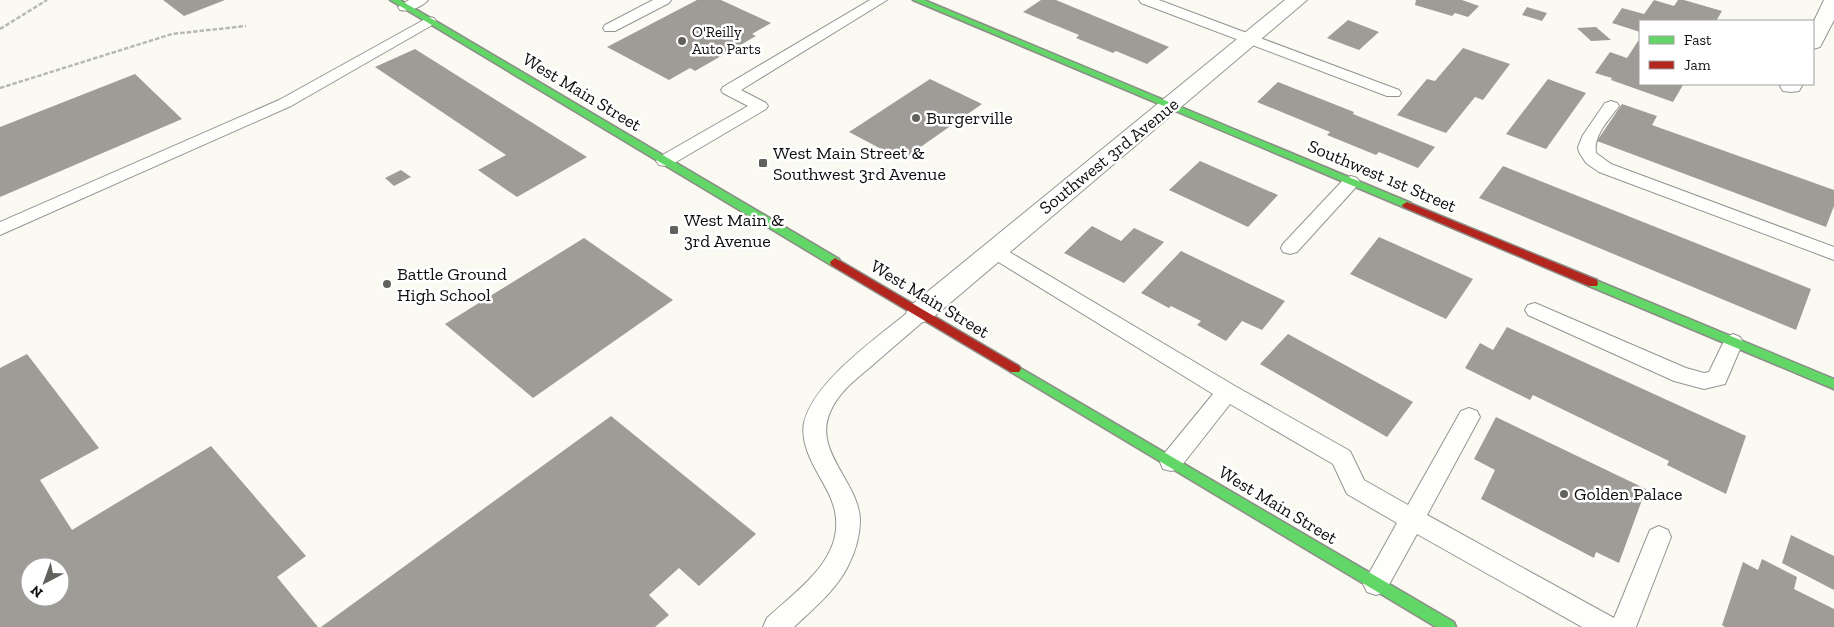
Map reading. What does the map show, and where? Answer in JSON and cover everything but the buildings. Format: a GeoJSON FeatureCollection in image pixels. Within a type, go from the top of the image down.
{"type":"FeatureCollection","features":[{"type":"Feature","properties":{"kind":"main road","name":"Southwest 1st Street"},"geometry":{"type":"LineString","coordinates":[[917,0],[1834,384]]}},
{"type":"Feature","properties":{"kind":"main road","name":"West Main Street"},"geometry":{"type":"LineString","coordinates":[[399,3],[1449,627]]}},
{"type":"Feature","properties":{"kind":"street","name":"Southwest 3rd Avenue"},"geometry":{"type":"LineString","coordinates":[[920,313],[1297,0]]}},
{"type":"Feature","properties":{"kind":"street"},"geometry":{"type":"LineString","coordinates":[[1814,41],[1834,0]]}},
{"type":"Feature","properties":{"kind":"lane"},"geometry":{"type":"LineString","coordinates":[[399,3],[421,0]]}},
{"type":"Feature","properties":{"kind":"lane"},"geometry":{"type":"LineString","coordinates":[[610,28],[664,0]]}},
{"type":"Feature","properties":{"kind":"lane"},"geometry":{"type":"LineString","coordinates":[[665,161],[760,106],[729,90],[880,0]]}},
{"type":"Feature","properties":{"kind":"lane"},"geometry":{"type":"LineString","coordinates":[[1146,0],[1393,92]]}},
{"type":"Feature","properties":{"kind":"lane"},"geometry":{"type":"LineString","coordinates":[[0,229],[285,103],[430,21]]}},
{"type":"Feature","properties":{"kind":"lane"},"geometry":{"type":"LineString","coordinates":[[1611,106],[1586,142],[1587,152],[1605,168],[1834,254]]}},
{"type":"Feature","properties":{"kind":"lane"},"geometry":{"type":"LineString","coordinates":[[1290,248],[1351,182]]}},
{"type":"Feature","properties":{"kind":"lane"},"geometry":{"type":"LineString","coordinates":[[994,251],[1227,392],[1342,458],[1355,487],[1606,627]]}},
{"type":"Feature","properties":{"kind":"lane"},"geometry":{"type":"LineString","coordinates":[[1535,310],[1681,375],[1704,381],[1717,378],[1733,342]]}},
{"type":"Feature","properties":{"kind":"lane"},"geometry":{"type":"LineString","coordinates":[[776,627],[829,576],[841,556],[846,540],[848,519],[843,499],[817,450],[815,424],[820,407],[836,385],[920,313]]}},
{"type":"Feature","properties":{"kind":"lane"},"geometry":{"type":"LineString","coordinates":[[1171,462],[1227,392]]}},
{"type":"Feature","properties":{"kind":"lane"},"geometry":{"type":"LineString","coordinates":[[1376,584],[1469,417]]}},
{"type":"Feature","properties":{"kind":"lane"},"geometry":{"type":"LineString","coordinates":[[1623,627],[1659,537]]}},
{"type":"Feature","properties":{"kind":"path"},"geometry":{"type":"LineString","coordinates":[[0,29],[47,0]]}},
{"type":"Feature","properties":{"kind":"path"},"geometry":{"type":"LineString","coordinates":[[0,88],[172,34],[246,26]]}},
{"type":"Feature","properties":{"kind":"traffic: fast"},"geometry":{"type":"LineString","coordinates":[[394,0],[835,262]]}},
{"type":"Feature","properties":{"kind":"traffic: fast"},"geometry":{"type":"LineString","coordinates":[[917,0],[1407,205]]}},
{"type":"Feature","properties":{"kind":"traffic: fast"},"geometry":{"type":"LineString","coordinates":[[1593,283],[1834,384]]}},
{"type":"Feature","properties":{"kind":"traffic: fast"},"geometry":{"type":"LineString","coordinates":[[1015,369],[1449,627]]}},
{"type":"Feature","properties":{"kind":"traffic: jam"},"geometry":{"type":"LineString","coordinates":[[1407,205],[1593,283]]}},
{"type":"Feature","properties":{"kind":"traffic: jam"},"geometry":{"type":"LineString","coordinates":[[835,262],[1015,369]]}},
{"type":"Feature","properties":{"kind":"place","name":"O'Reilly Auto Parts"},"geometry":{"type":"Point","coordinates":[682,41]}},
{"type":"Feature","properties":{"kind":"place","name":"Burgerville"},"geometry":{"type":"Point","coordinates":[916,118]}},
{"type":"Feature","properties":{"kind":"place","name":"West Main Street & Southwest 3rd Avenue"},"geometry":{"type":"Point","coordinates":[763,163]}},
{"type":"Feature","properties":{"kind":"place","name":"West Main & 3rd Avenue"},"geometry":{"type":"Point","coordinates":[674,230]}},
{"type":"Feature","properties":{"kind":"place","name":"Battle Ground High School"},"geometry":{"type":"Point","coordinates":[387,284]}},
{"type":"Feature","properties":{"kind":"place","name":"Golden Palace"},"geometry":{"type":"Point","coordinates":[1564,494]}}]}
